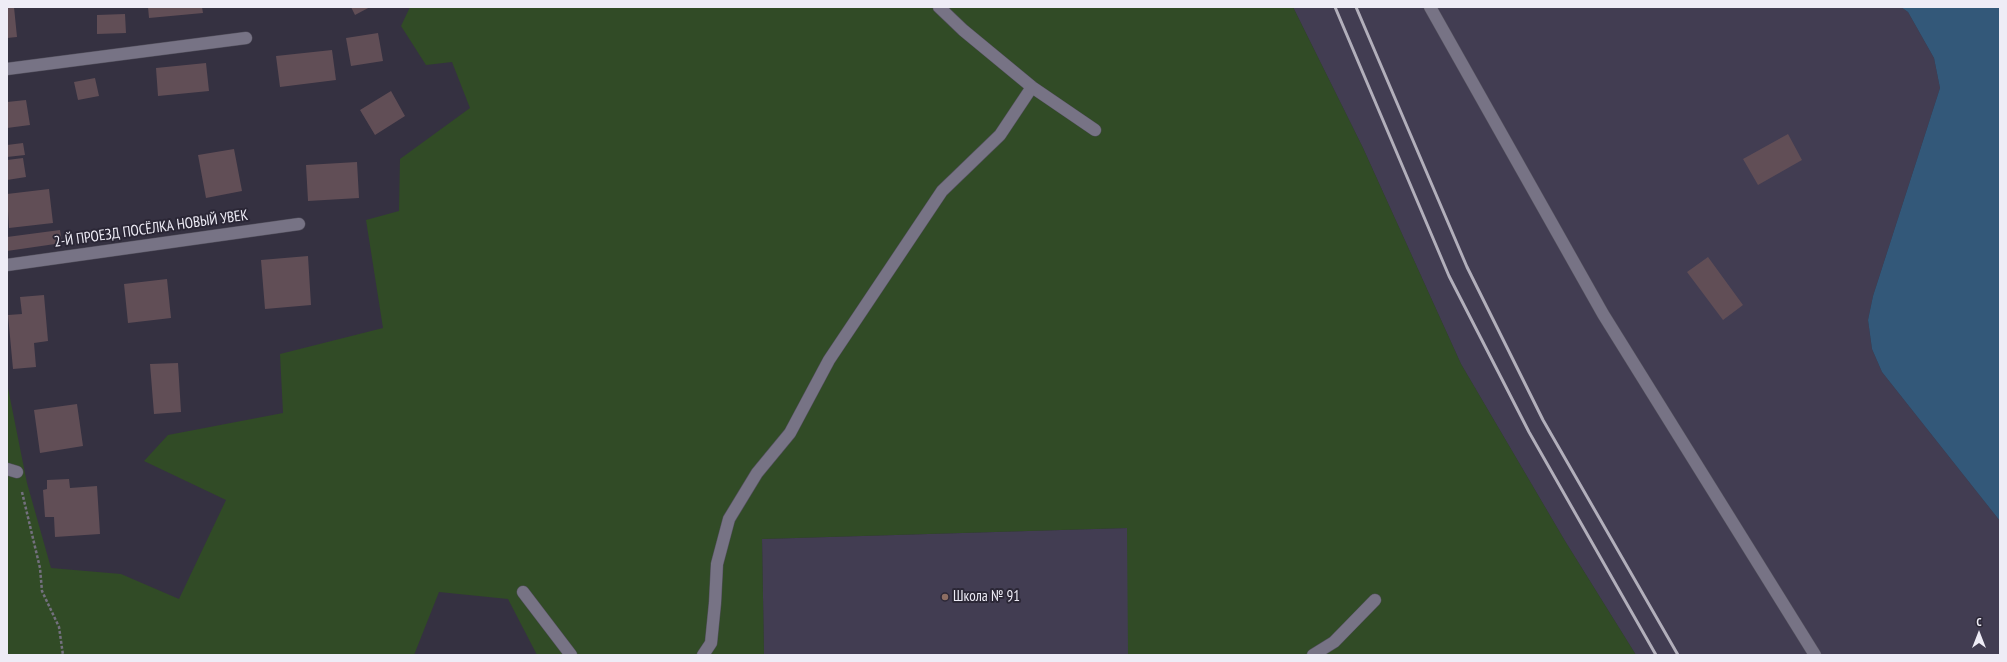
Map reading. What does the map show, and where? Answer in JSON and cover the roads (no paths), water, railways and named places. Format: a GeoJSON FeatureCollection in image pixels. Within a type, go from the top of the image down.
{"type":"FeatureCollection","features":[{"type":"Feature","properties":{"kind":"street"},"geometry":{"type":"LineString","coordinates":[[939,7],[963,30],[1032,87],[1095,130]]}},
{"type":"Feature","properties":{"kind":"street"},"geometry":{"type":"LineString","coordinates":[[1430,7],[1603,314],[1815,655]]}},
{"type":"Feature","properties":{"kind":"street"},"geometry":{"type":"LineString","coordinates":[[7,69],[246,38]]}},
{"type":"Feature","properties":{"kind":"street"},"geometry":{"type":"LineString","coordinates":[[703,655],[711,643],[717,564],[729,519],[758,473],[790,433],[829,360],[942,191],[1000,135],[1032,87]]}},
{"type":"Feature","properties":{"kind":"street","name":"2-Й ПРОЕЗД ПОСЁЛКА НОВЫЙ УВЕК"},"geometry":{"type":"LineString","coordinates":[[7,265],[299,224]]}},
{"type":"Feature","properties":{"kind":"street"},"geometry":{"type":"LineString","coordinates":[[523,592],[571,655]]}},
{"type":"Feature","properties":{"kind":"street"},"geometry":{"type":"LineString","coordinates":[[1313,655],[1334,642],[1375,600]]}},
{"type":"Feature","properties":{"kind":"water"},"geometry":{"type":"Polygon","coordinates":[[[1901,7],[2000,7],[2000,521],[1882,372],[1872,349],[1868,320],[1873,296],[1940,88],[1934,58],[1908,12],[1901,7]]]}},
{"type":"Feature","properties":{"kind":"railway"},"geometry":{"type":"LineString","coordinates":[[1335,7],[1449,276],[1529,432],[1656,655]]}},
{"type":"Feature","properties":{"kind":"railway"},"geometry":{"type":"LineString","coordinates":[[1356,7],[1467,267],[1543,420],[1678,655]]}},
{"type":"Feature","properties":{"kind":"place","name":"Школа № 91"},"geometry":{"type":"Point","coordinates":[945,597]}}]}
